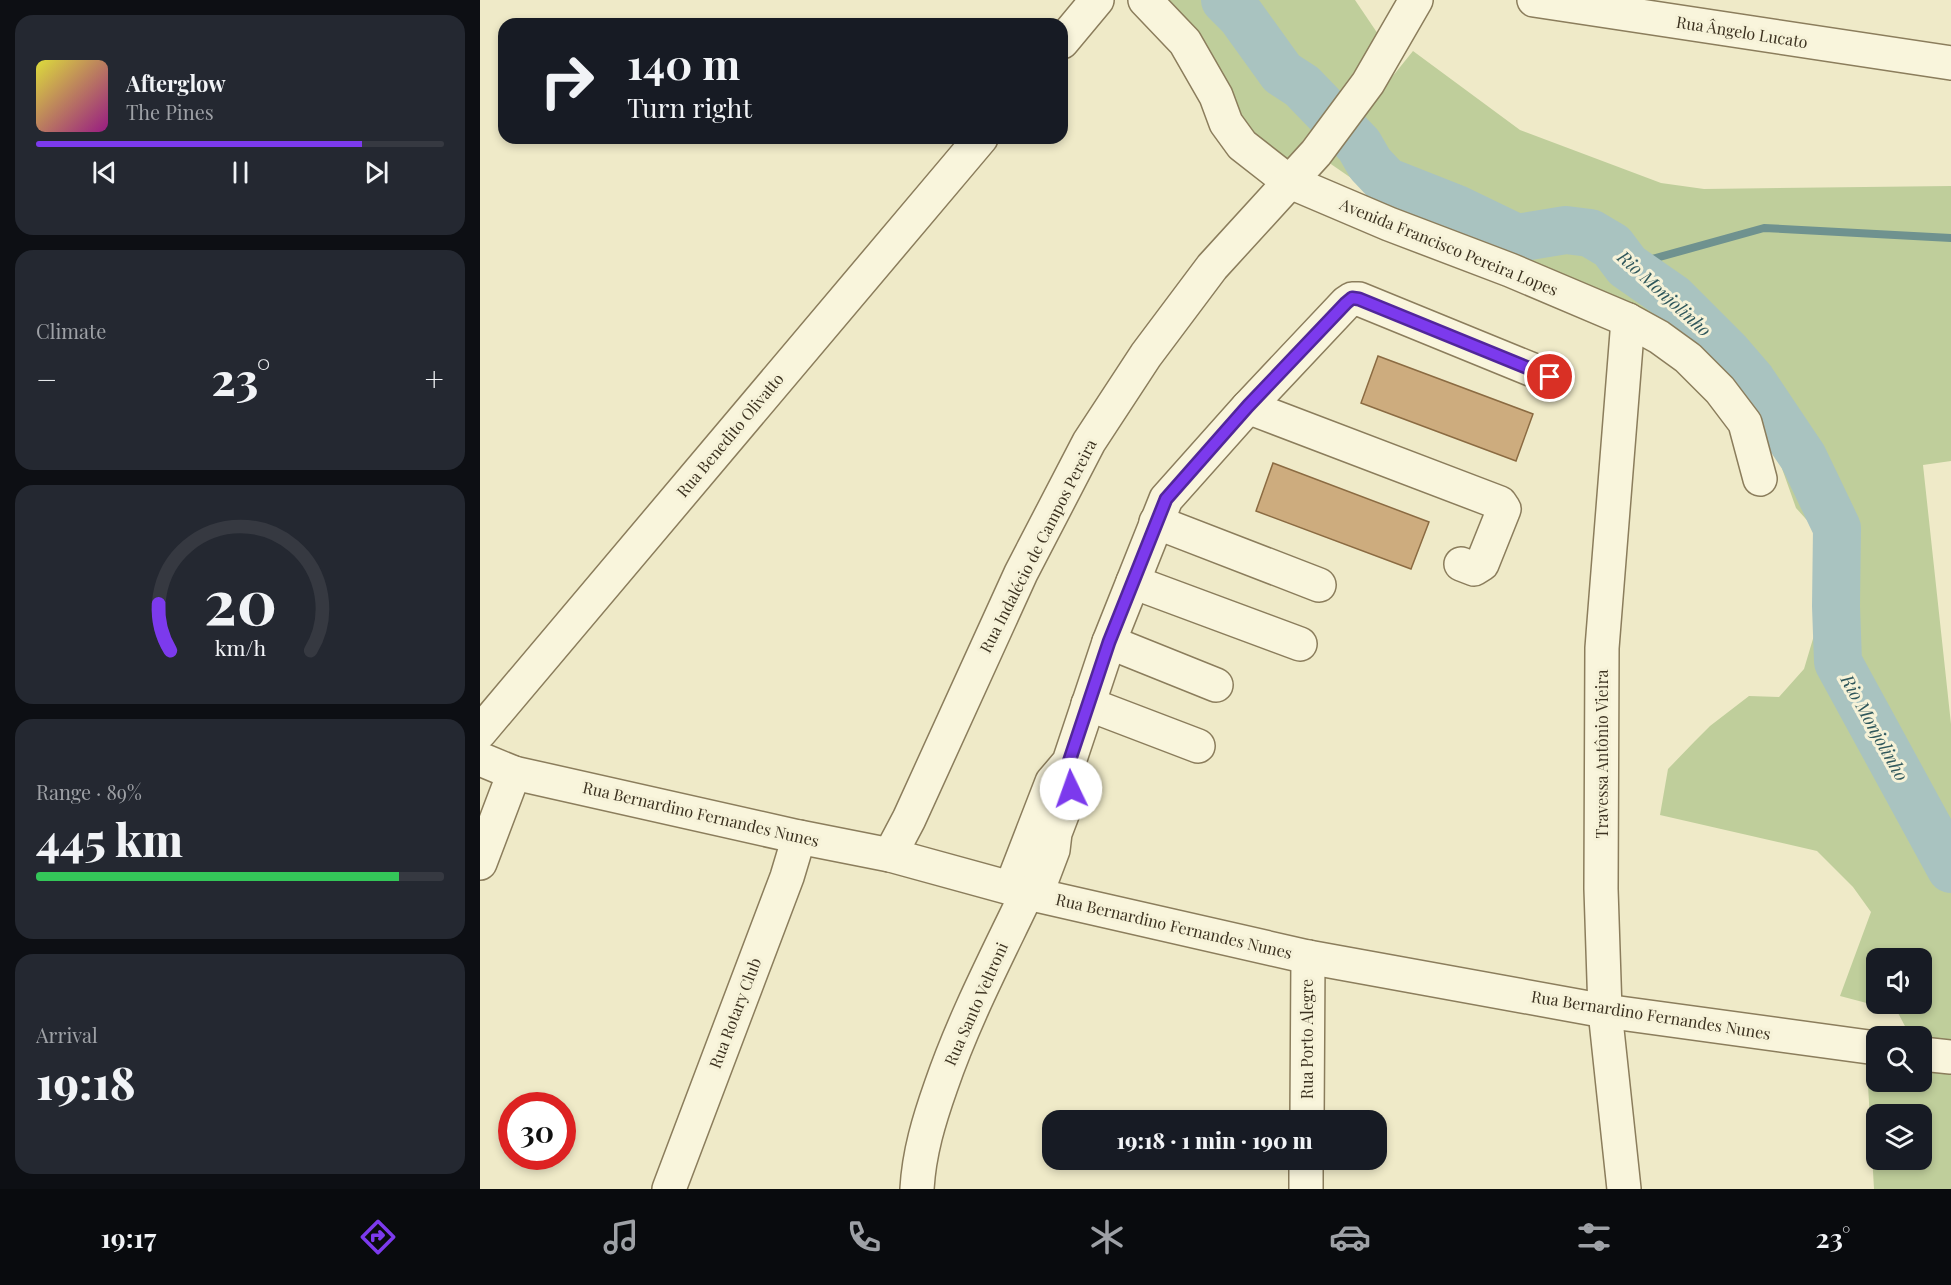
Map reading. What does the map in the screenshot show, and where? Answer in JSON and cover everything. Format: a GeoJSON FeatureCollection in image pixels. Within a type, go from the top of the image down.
{"type":"FeatureCollection","features":[{"type":"Feature","properties":{"kind":"street"},"geometry":{"type":"LineString","coordinates":[[1068,35],[1097,0]]}},
{"type":"Feature","properties":{"kind":"street","name":"Avenida Francisco Pereira Lopes"},"geometry":{"type":"LineString","coordinates":[[1145,0],[1185,42],[1216,96],[1226,123],[1242,145],[1288,181],[1389,224],[1510,270],[1628,320],[1659,337],[1688,358],[1720,390],[1745,423],[1760,479]]}},
{"type":"Feature","properties":{"kind":"street","name":"Rua Indalécio de Campos Pereira"},"geometry":{"type":"LineString","coordinates":[[890,855],[914,808],[1021,573],[1089,442],[1146,355],[1212,267],[1288,181],[1316,153],[1368,83],[1416,0]]}},
{"type":"Feature","properties":{"kind":"street","name":"Rua Ângelo Lucato"},"geometry":{"type":"LineString","coordinates":[[1534,0],[1951,63]]}},
{"type":"Feature","properties":{"kind":"street","name":"Rua Benedito Olivatto"},"geometry":{"type":"LineString","coordinates":[[480,732],[976,144]]}},
{"type":"Feature","properties":{"kind":"street"},"geometry":{"type":"LineString","coordinates":[[1025,892],[1052,782],[1069,762],[1109,642],[1166,499],[1248,406],[1352,298],[1550,377]]}},
{"type":"Feature","properties":{"kind":"street","name":"Travessa Antônio Vieira"},"geometry":{"type":"LineString","coordinates":[[1624,1189],[1605,1011],[1601,889],[1602,648],[1628,320]]}},
{"type":"Feature","properties":{"kind":"street"},"geometry":{"type":"LineString","coordinates":[[1248,406],[1500,503],[1504,509],[1482,564],[1479,568],[1474,569],[1461,564]]}},
{"type":"Feature","properties":{"kind":"street"},"geometry":{"type":"LineString","coordinates":[[1156,522],[1319,585]]}},
{"type":"Feature","properties":{"kind":"street"},"geometry":{"type":"LineString","coordinates":[[1133,582],[1300,644]]}},
{"type":"Feature","properties":{"kind":"street"},"geometry":{"type":"LineString","coordinates":[[1109,642],[1216,685]]}},
{"type":"Feature","properties":{"kind":"street"},"geometry":{"type":"LineString","coordinates":[[1088,704],[1198,746]]}},
{"type":"Feature","properties":{"kind":"street","name":"Rua Bernardino Fernandes Nunes"},"geometry":{"type":"LineString","coordinates":[[480,759],[514,772],[799,837],[890,855],[1025,892],[1308,957],[1605,1011],[1866,1047]]}},
{"type":"Feature","properties":{"kind":"street"},"geometry":{"type":"LineString","coordinates":[[1025,892],[1053,850],[1055,833],[1071,789],[1069,762]]}},
{"type":"Feature","properties":{"kind":"street"},"geometry":{"type":"LineString","coordinates":[[480,863],[514,772]]}},
{"type":"Feature","properties":{"kind":"street","name":"Rua Rotary Club"},"geometry":{"type":"LineString","coordinates":[[669,1189],[787,877],[799,837]]}},
{"type":"Feature","properties":{"kind":"street"},"geometry":{"type":"LineString","coordinates":[[1053,850],[1083,905]]}},
{"type":"Feature","properties":{"kind":"street","name":"Rua Santo Veltroni"},"geometry":{"type":"LineString","coordinates":[[917,1189],[918,1164],[928,1121],[957,1041],[1025,892]]}},
{"type":"Feature","properties":{"kind":"street","name":"Rua Porto Alegre"},"geometry":{"type":"LineString","coordinates":[[1307,1110],[1308,957]]}},
{"type":"Feature","properties":{"kind":"street"},"geometry":{"type":"LineString","coordinates":[[1932,1055],[1951,1057]]}},
{"type":"Feature","properties":{"kind":"street"},"geometry":{"type":"LineString","coordinates":[[1306,1170],[1306,1189]]}},
{"type":"Feature","properties":{"kind":"green space"},"geometry":{"type":"Polygon","coordinates":[[[1166,0],[1355,0],[1380,37],[1287,162],[1250,138],[1166,0]]]}},
{"type":"Feature","properties":{"kind":"green space"},"geometry":{"type":"Polygon","coordinates":[[[1413,51],[1520,130],[1661,183],[1704,189],[1951,186],[1951,461],[1923,465],[1951,724],[1951,1189],[1874,1189],[1873,1170],[1932,1170],[1932,1104],[1869,1104],[1868,1092],[1932,1092],[1932,1026],[1905,1026],[1899,1014],[1932,1014],[1932,948],[1866,948],[1866,1003],[1840,996],[1871,912],[1853,887],[1817,851],[1660,815],[1668,769],[1710,726],[1749,696],[1779,697],[1804,669],[1821,612],[1823,538],[1796,508],[1779,460],[1753,407],[1709,354],[1669,331],[1593,289],[1386,202],[1325,160],[1413,51]]]}},
{"type":"Feature","properties":{"kind":"building"},"geometry":{"type":"Polygon","coordinates":[[[1378,356],[1533,414],[1516,461],[1361,403],[1378,356]]]}},
{"type":"Feature","properties":{"kind":"building"},"geometry":{"type":"Polygon","coordinates":[[[1273,463],[1429,522],[1411,569],[1256,511],[1273,463]]]}},
{"type":"Feature","properties":{"kind":"waterway","name":"Rio Monjolinho"},"geometry":{"type":"LineString","coordinates":[[1225,0],[1241,16],[1282,73],[1302,86],[1359,145],[1370,164],[1386,181],[1457,209],[1517,238],[1566,230],[1590,233],[1612,246],[1627,266],[1673,298],[1727,352],[1752,381],[1803,457],[1837,528],[1838,662],[1951,869]]}},
{"type":"Feature","properties":{"kind":"waterway"},"geometry":{"type":"LineString","coordinates":[[1627,266],[1764,228],[1951,238]]}},
{"type":"Feature","properties":{"kind":"route"},"geometry":{"type":"LineString","coordinates":[[1071,789],[1069,762],[1109,642],[1166,499],[1248,406],[1346,303],[1352,298],[1359,299],[1550,377]]}}]}
